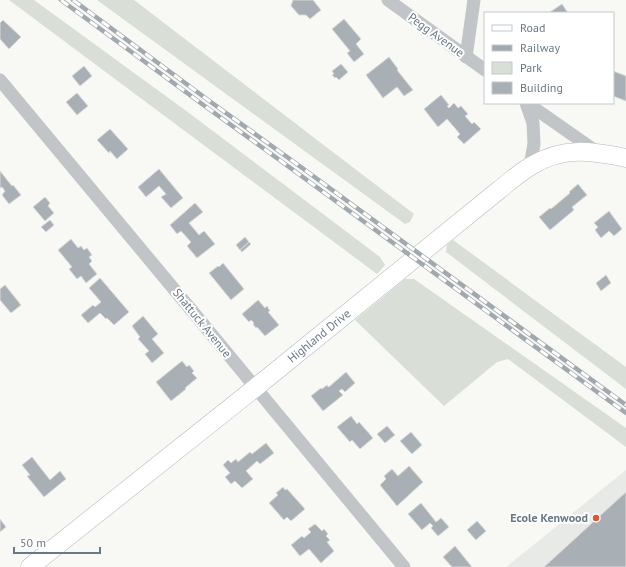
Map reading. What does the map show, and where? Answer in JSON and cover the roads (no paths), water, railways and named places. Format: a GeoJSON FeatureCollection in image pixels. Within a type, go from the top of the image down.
{"type":"FeatureCollection","features":[{"type":"Feature","properties":{"kind":"street","name":"Pegg Avenue"},"geometry":{"type":"LineString","coordinates":[[388,0],[484,69]]}},
{"type":"Feature","properties":{"kind":"street"},"geometry":{"type":"LineString","coordinates":[[466,57],[474,0]]}},
{"type":"Feature","properties":{"kind":"street","name":"Shattuck Avenue"},"geometry":{"type":"LineString","coordinates":[[0,80],[404,567]]}},
{"type":"Feature","properties":{"kind":"street"},"geometry":{"type":"LineString","coordinates":[[526,104],[533,123],[534,144],[530,166]]}},
{"type":"Feature","properties":{"kind":"street"},"geometry":{"type":"LineString","coordinates":[[527,104],[598,153]]}},
{"type":"Feature","properties":{"kind":"street","name":"Highland Drive"},"geometry":{"type":"LineString","coordinates":[[30,567],[530,166],[544,159],[562,153],[598,153],[626,158]]}},
{"type":"Feature","properties":{"kind":"railway"},"geometry":{"type":"LineString","coordinates":[[61,0],[626,413]]}},
{"type":"Feature","properties":{"kind":"railway"},"geometry":{"type":"LineString","coordinates":[[73,0],[626,405]]}},
{"type":"Feature","properties":{"kind":"place","name":"Ecole Kenwood"},"geometry":{"type":"Point","coordinates":[596,518]}}]}
